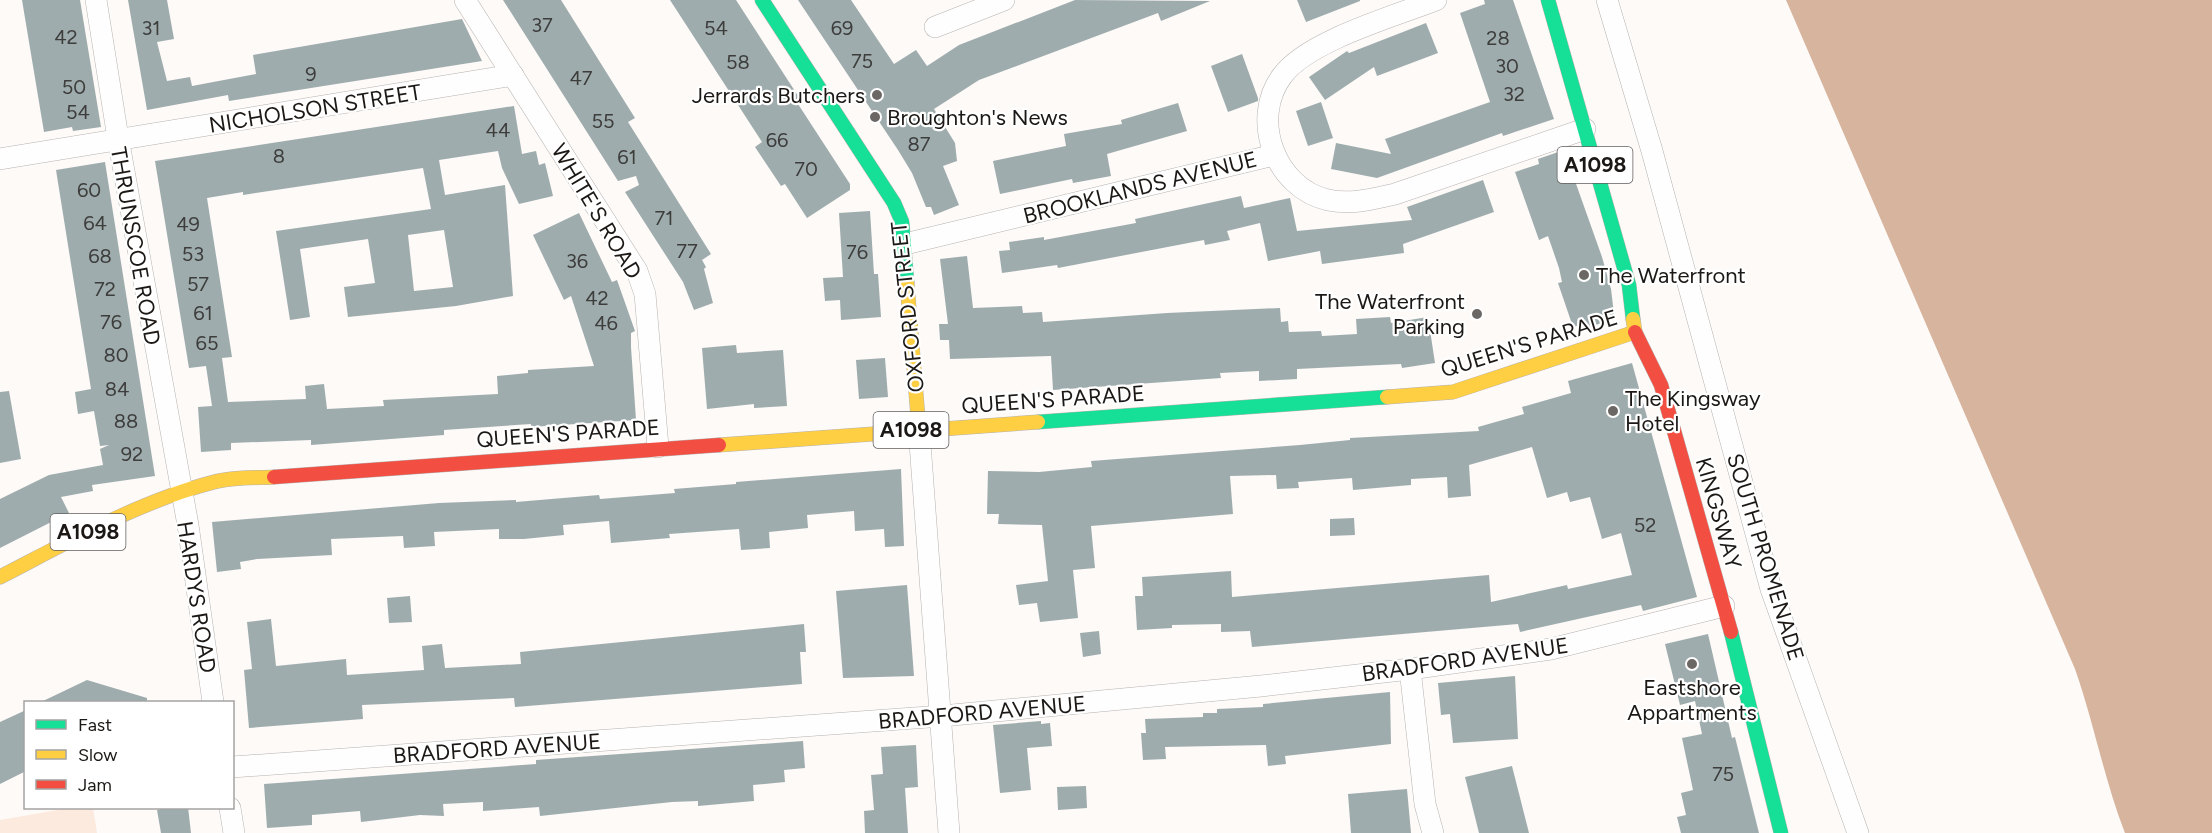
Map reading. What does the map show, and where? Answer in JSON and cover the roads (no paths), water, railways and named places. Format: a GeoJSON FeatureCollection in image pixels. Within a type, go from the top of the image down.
{"type":"FeatureCollection","features":[{"type":"Feature","properties":{"kind":"main road","name":"OXFORD STREET"},"geometry":{"type":"LineString","coordinates":[[762,0],[894,203],[902,222],[919,430]]}},
{"type":"Feature","properties":{"kind":"main road","name":"KINGSWAY"},"geometry":{"type":"LineString","coordinates":[[1548,0],[1629,285],[1635,332],[1661,385],[1724,606],[1781,833]]}},
{"type":"Feature","properties":{"kind":"main road","name":"QUEEN'S PARADE"},"geometry":{"type":"LineString","coordinates":[[180,492],[216,481],[658,447],[1453,392],[1635,332]]}},
{"type":"Feature","properties":{"kind":"main road","name":"A1098"},"geometry":{"type":"LineString","coordinates":[[0,577],[79,536],[180,492]]}},
{"type":"Feature","properties":{"kind":"street","name":"THRUNSCOE ROAD"},"geometry":{"type":"LineString","coordinates":[[96,0],[180,492]]}},
{"type":"Feature","properties":{"kind":"street","name":"WHITE'S ROAD"},"geometry":{"type":"LineString","coordinates":[[465,0],[637,271],[645,294],[658,447]]}},
{"type":"Feature","properties":{"kind":"street"},"geometry":{"type":"LineString","coordinates":[[935,27],[1004,0]]}},
{"type":"Feature","properties":{"kind":"street"},"geometry":{"type":"LineString","coordinates":[[1274,155],[1268,128],[1270,101],[1282,76],[1301,57],[1350,33],[1436,0]]}},
{"type":"Feature","properties":{"kind":"street","name":"SOUTH PROMENADE"},"geometry":{"type":"LineString","coordinates":[[1606,0],[1652,151],[1771,589],[1858,833]]}},
{"type":"Feature","properties":{"kind":"street","name":"NICHOLSON STREET"},"geometry":{"type":"LineString","coordinates":[[0,159],[118,138],[488,81],[513,75]]}},
{"type":"Feature","properties":{"kind":"street","name":"BROOKLANDS AVENUE"},"geometry":{"type":"LineString","coordinates":[[905,244],[1274,155],[1287,175],[1304,190],[1326,200],[1349,203],[1395,194],[1586,129]]}},
{"type":"Feature","properties":{"kind":"street","name":"OXFORD STREET"},"geometry":{"type":"LineString","coordinates":[[919,430],[949,833]]}},
{"type":"Feature","properties":{"kind":"street","name":"HARDYS ROAD"},"geometry":{"type":"LineString","coordinates":[[180,492],[188,525],[213,701]]}},
{"type":"Feature","properties":{"kind":"street","name":"BRADFORD AVENUE"},"geometry":{"type":"LineString","coordinates":[[234,767],[942,716],[1410,669],[1551,649],[1724,606]]}},
{"type":"Feature","properties":{"kind":"street"},"geometry":{"type":"LineString","coordinates":[[1410,669],[1425,804],[1433,833]]}},
{"type":"Feature","properties":{"kind":"street"},"geometry":{"type":"LineString","coordinates":[[230,809],[234,833]]}},
{"type":"Feature","properties":{"kind":"place","name":"Jerrards Butchers"},"geometry":{"type":"Point","coordinates":[877,95]}},
{"type":"Feature","properties":{"kind":"place","name":"Broughton's News"},"geometry":{"type":"Point","coordinates":[875,117]}},
{"type":"Feature","properties":{"kind":"place","name":"The Waterfront"},"geometry":{"type":"Point","coordinates":[1584,275]}},
{"type":"Feature","properties":{"kind":"place","name":"The Waterfront Parking"},"geometry":{"type":"Point","coordinates":[1477,314]}},
{"type":"Feature","properties":{"kind":"place","name":"The Kingsway Hotel"},"geometry":{"type":"Point","coordinates":[1613,411]}},
{"type":"Feature","properties":{"kind":"place","name":"Eastshore Appartments"},"geometry":{"type":"Point","coordinates":[1692,664]}}]}
